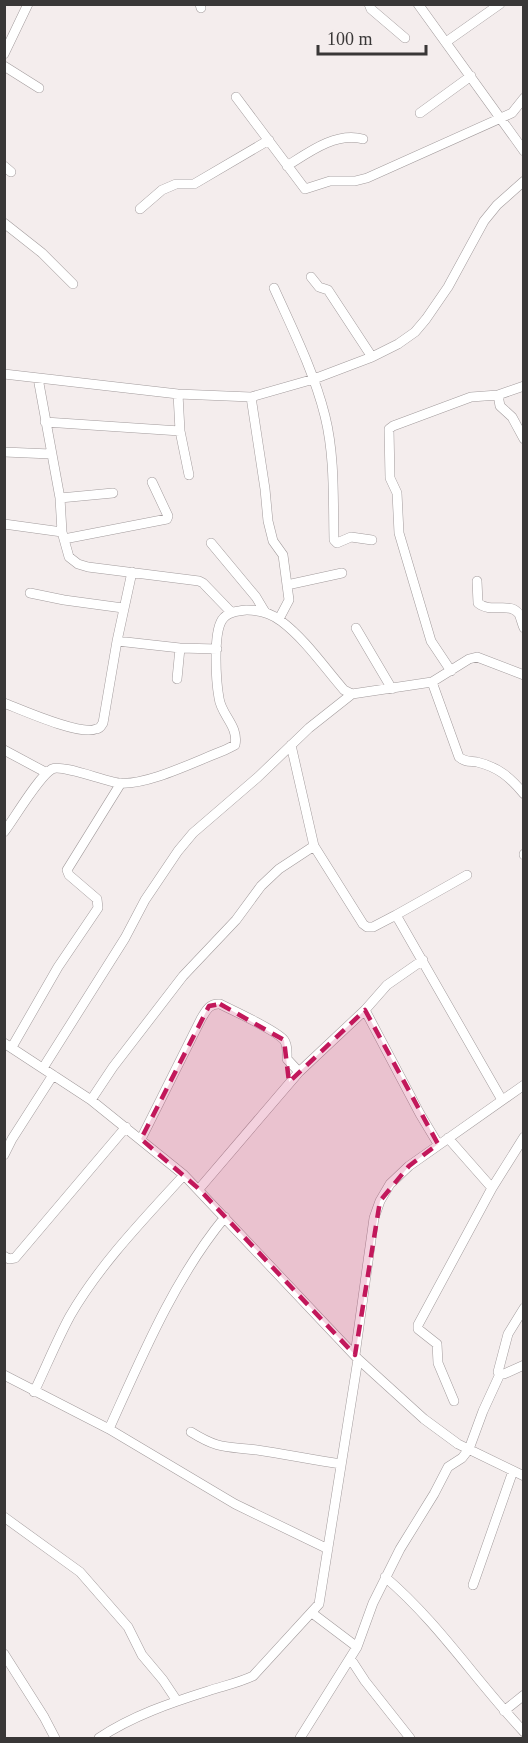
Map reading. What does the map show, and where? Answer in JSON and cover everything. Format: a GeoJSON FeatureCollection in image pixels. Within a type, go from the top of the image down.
{"type":"FeatureCollection","features":[{"type":"Feature","properties":{"kind":"street"},"geometry":{"type":"LineString","coordinates":[[4,54],[28,4]]}},
{"type":"Feature","properties":{"kind":"street"},"geometry":{"type":"LineString","coordinates":[[369,4],[371,9],[405,38]]}},
{"type":"Feature","properties":{"kind":"street"},"geometry":{"type":"LineString","coordinates":[[418,4],[524,151]]}},
{"type":"Feature","properties":{"kind":"street"},"geometry":{"type":"LineString","coordinates":[[446,42],[500,4]]}},
{"type":"Feature","properties":{"kind":"street"},"geometry":{"type":"LineString","coordinates":[[4,66],[39,88]]}},
{"type":"Feature","properties":{"kind":"street"},"geometry":{"type":"LineString","coordinates":[[420,113],[471,76]]}},
{"type":"Feature","properties":{"kind":"street"},"geometry":{"type":"LineString","coordinates":[[236,97],[305,189],[330,181],[361,180],[512,113],[524,98]]}},
{"type":"Feature","properties":{"kind":"street"},"geometry":{"type":"LineString","coordinates":[[287,166],[324,144],[348,137],[363,139]]}},
{"type":"Feature","properties":{"kind":"street"},"geometry":{"type":"LineString","coordinates":[[140,209],[162,190],[177,184],[194,184],[269,140]]}},
{"type":"Feature","properties":{"kind":"street"},"geometry":{"type":"LineString","coordinates":[[4,374],[178,394],[251,397],[314,379],[372,357],[398,344],[415,332],[448,287],[484,221],[497,205],[524,181]]}},
{"type":"Feature","properties":{"kind":"street"},"geometry":{"type":"LineString","coordinates":[[4,223],[42,253],[73,284]]}},
{"type":"Feature","properties":{"kind":"street"},"geometry":{"type":"LineString","coordinates":[[311,277],[320,287],[328,290],[372,357]]}},
{"type":"Feature","properties":{"kind":"street"},"geometry":{"type":"LineString","coordinates":[[274,288],[314,379],[325,418],[329,446],[334,540],[337,543],[351,537],[372,540]]}},
{"type":"Feature","properties":{"kind":"street"},"geometry":{"type":"LineString","coordinates":[[38,378],[60,498],[63,535],[69,557],[78,564],[203,583],[231,612]]}},
{"type":"Feature","properties":{"kind":"street"},"geometry":{"type":"LineString","coordinates":[[451,671],[431,641],[399,533],[399,503],[390,478],[388,432],[393,426],[463,400],[498,395],[524,386]]}},
{"type":"Feature","properties":{"kind":"street"},"geometry":{"type":"LineString","coordinates":[[178,394],[180,431],[189,476]]}},
{"type":"Feature","properties":{"kind":"street"},"geometry":{"type":"LineString","coordinates":[[498,395],[500,406],[512,417],[524,439]]}},
{"type":"Feature","properties":{"kind":"street"},"geometry":{"type":"LineString","coordinates":[[251,397],[268,521],[273,541],[283,555],[289,600],[279,619]]}},
{"type":"Feature","properties":{"kind":"street"},"geometry":{"type":"LineString","coordinates":[[45,422],[180,431]]}},
{"type":"Feature","properties":{"kind":"street"},"geometry":{"type":"LineString","coordinates":[[4,452],[51,454]]}},
{"type":"Feature","properties":{"kind":"street"},"geometry":{"type":"LineString","coordinates":[[4,524],[63,535],[167,519],[168,516],[152,482]]}},
{"type":"Feature","properties":{"kind":"street"},"geometry":{"type":"LineString","coordinates":[[60,498],[113,493]]}},
{"type":"Feature","properties":{"kind":"street"},"geometry":{"type":"LineString","coordinates":[[211,543],[256,597],[265,612]]}},
{"type":"Feature","properties":{"kind":"street"},"geometry":{"type":"LineString","coordinates":[[5,704],[83,730],[100,728],[103,723],[123,608],[132,572]]}},
{"type":"Feature","properties":{"kind":"street"},"geometry":{"type":"LineString","coordinates":[[287,585],[342,573]]}},
{"type":"Feature","properties":{"kind":"street"},"geometry":{"type":"LineString","coordinates":[[477,580],[478,603],[490,609],[511,608],[519,614],[524,628]]}},
{"type":"Feature","properties":{"kind":"street"},"geometry":{"type":"LineString","coordinates":[[30,593],[123,608]]}},
{"type":"Feature","properties":{"kind":"street"},"geometry":{"type":"LineString","coordinates":[[5,831],[53,768],[63,768],[94,778],[121,783],[153,777],[235,745],[237,737],[234,728],[220,706],[217,649],[219,629],[223,619],[231,612],[248,610],[265,612],[279,619],[290,628],[344,690],[352,694]]}},
{"type":"Feature","properties":{"kind":"street"},"geometry":{"type":"LineString","coordinates":[[356,628],[392,688]]}},
{"type":"Feature","properties":{"kind":"street"},"geometry":{"type":"LineString","coordinates":[[117,641],[180,648],[217,649]]}},
{"type":"Feature","properties":{"kind":"street"},"geometry":{"type":"LineString","coordinates":[[177,679],[180,648]]}},
{"type":"Feature","properties":{"kind":"street"},"geometry":{"type":"LineString","coordinates":[[43,1068],[118,948],[135,916],[178,851],[213,814],[352,694],[432,682],[469,659],[477,657],[524,675]]}},
{"type":"Feature","properties":{"kind":"street"},"geometry":{"type":"LineString","coordinates":[[432,682],[459,757],[464,761],[476,762],[501,770],[524,794]]}},
{"type":"Feature","properties":{"kind":"street"},"geometry":{"type":"LineString","coordinates":[[291,745],[314,846],[363,924],[373,927],[467,875]]}},
{"type":"Feature","properties":{"kind":"street"},"geometry":{"type":"LineString","coordinates":[[4,750],[47,773]]}},
{"type":"Feature","properties":{"kind":"street"},"geometry":{"type":"LineString","coordinates":[[121,783],[68,870],[69,875],[97,900],[98,908],[8,1045],[91,1100],[184,1175],[356,1357],[424,1419],[458,1444],[524,1476]]}},
{"type":"Feature","properties":{"kind":"street"},"geometry":{"type":"LineString","coordinates":[[91,1100],[113,1067],[183,976],[237,920],[261,886],[279,869],[314,846]]}},
{"type":"Feature","properties":{"kind":"street"},"geometry":{"type":"LineString","coordinates":[[396,915],[502,1100]]}},
{"type":"Feature","properties":{"kind":"street"},"geometry":{"type":"LineString","coordinates":[[199,1189],[299,1072],[365,1010],[387,985],[423,960]]}},
{"type":"Feature","properties":{"kind":"street"},"geometry":{"type":"LineString","coordinates":[[141,1140],[201,1019],[209,1006],[215,1003],[261,1025],[284,1040],[289,1062],[299,1072]]}},
{"type":"Feature","properties":{"kind":"street"},"geometry":{"type":"LineString","coordinates":[[365,1010],[438,1144]]}},
{"type":"Feature","properties":{"kind":"street"},"geometry":{"type":"LineString","coordinates":[[4,1155],[8,1136],[53,1076]]}},
{"type":"Feature","properties":{"kind":"street"},"geometry":{"type":"LineString","coordinates":[[99,1738],[119,1725],[177,1701],[242,1682],[253,1676],[319,1604],[341,1464],[373,1228],[380,1201],[390,1184],[409,1166],[524,1085]]}},
{"type":"Feature","properties":{"kind":"street"},"geometry":{"type":"LineString","coordinates":[[4,1256],[9,1259],[15,1258],[126,1127]]}},
{"type":"Feature","properties":{"kind":"street"},"geometry":{"type":"LineString","coordinates":[[454,1401],[438,1363],[437,1344],[423,1335],[418,1325],[492,1188],[524,1137]]}},
{"type":"Feature","properties":{"kind":"street"},"geometry":{"type":"LineString","coordinates":[[448,1138],[492,1188]]}},
{"type":"Feature","properties":{"kind":"street"},"geometry":{"type":"LineString","coordinates":[[34,1392],[70,1317],[84,1295],[125,1241],[184,1175]]}},
{"type":"Feature","properties":{"kind":"street"},"geometry":{"type":"LineString","coordinates":[[109,1429],[171,1298],[195,1256],[225,1217]]}},
{"type":"Feature","properties":{"kind":"street"},"geometry":{"type":"LineString","coordinates":[[300,1738],[357,1647],[373,1603],[399,1549],[434,1494],[448,1467],[462,1458],[469,1449],[500,1374],[499,1367],[508,1334],[524,1308]]}},
{"type":"Feature","properties":{"kind":"street"},"geometry":{"type":"LineString","coordinates":[[500,1374],[524,1365]]}},
{"type":"Feature","properties":{"kind":"street"},"geometry":{"type":"LineString","coordinates":[[4,1375],[109,1429],[235,1504],[328,1549]]}},
{"type":"Feature","properties":{"kind":"street"},"geometry":{"type":"LineString","coordinates":[[191,1432],[208,1443],[222,1448],[255,1450],[341,1464]]}},
{"type":"Feature","properties":{"kind":"street"},"geometry":{"type":"LineString","coordinates":[[473,1585],[513,1471]]}},
{"type":"Feature","properties":{"kind":"street"},"geometry":{"type":"LineString","coordinates":[[4,1517],[80,1572],[128,1627],[142,1655],[177,1701]]}},
{"type":"Feature","properties":{"kind":"street"},"geometry":{"type":"LineString","coordinates":[[385,1577],[441,1633],[504,1711],[524,1732]]}},
{"type":"Feature","properties":{"kind":"street"},"geometry":{"type":"LineString","coordinates":[[312,1613],[357,1647]]}},
{"type":"Feature","properties":{"kind":"street"},"geometry":{"type":"LineString","coordinates":[[4,1654],[55,1738]]}},
{"type":"Feature","properties":{"kind":"street"},"geometry":{"type":"LineString","coordinates":[[350,1658],[410,1738]]}},
{"type":"Feature","properties":{"kind":"street"},"geometry":{"type":"LineString","coordinates":[[504,1711],[524,1695]]}},
{"type":"Feature","properties":{"kind":"highlighted area"},"geometry":{"type":"Polygon","coordinates":[[[220,1004],[284,1040],[289,1082],[365,1010],[438,1144],[409,1166],[380,1201],[355,1355],[199,1189],[141,1139],[209,1006],[220,1004]]]}}]}
